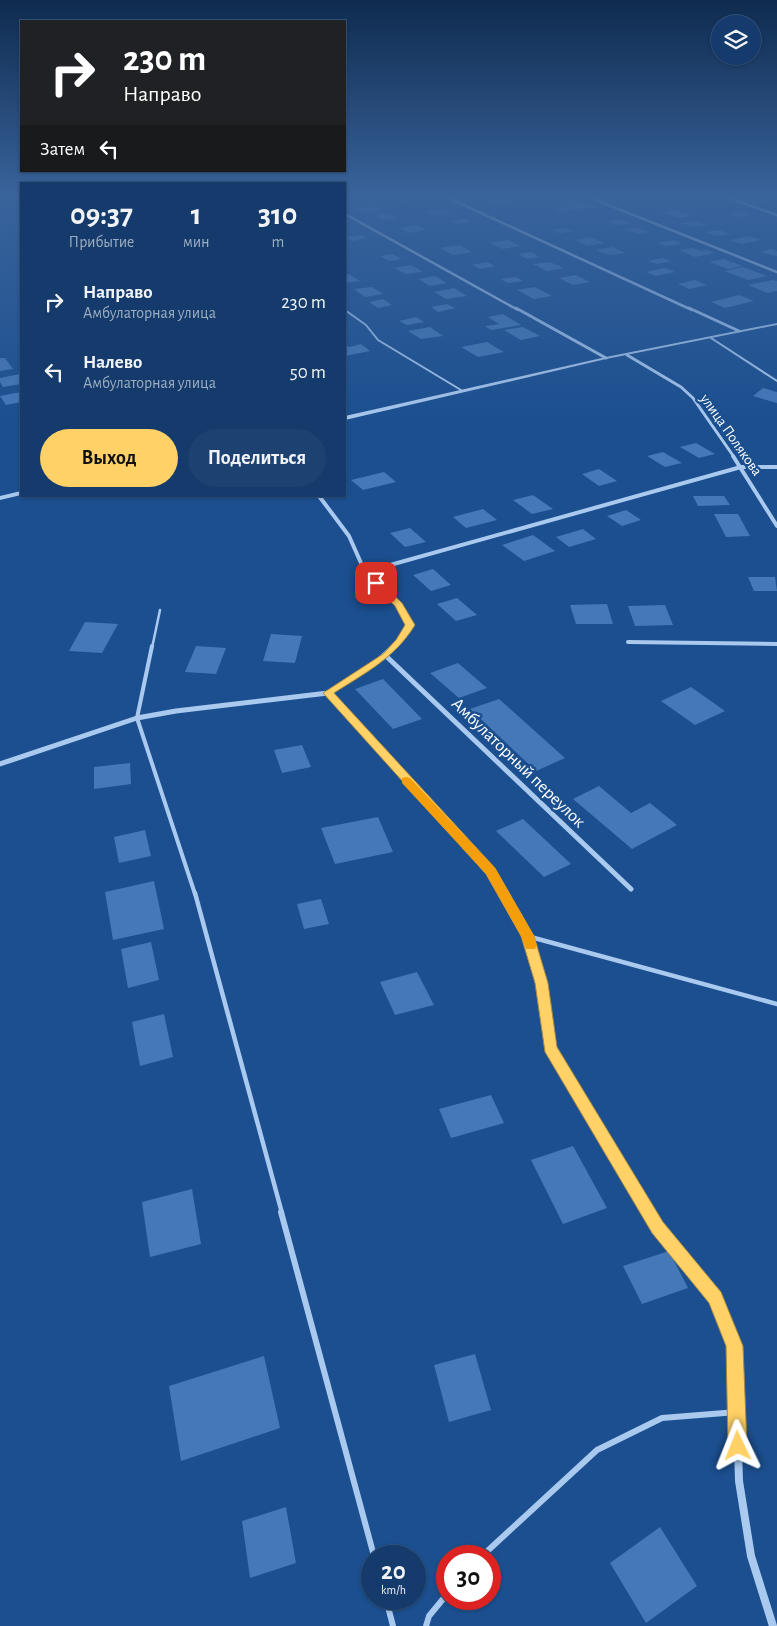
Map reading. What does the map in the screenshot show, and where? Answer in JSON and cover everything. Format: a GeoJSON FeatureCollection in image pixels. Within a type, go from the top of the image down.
{"type":"FeatureCollection","features":[{"type":"Feature","properties":{"kind":"street"},"geometry":{"type":"LineString","coordinates":[[450,271],[606,358]]}},
{"type":"Feature","properties":{"kind":"street"},"geometry":{"type":"LineString","coordinates":[[608,271],[739,331]]}},
{"type":"Feature","properties":{"kind":"street"},"geometry":{"type":"LineString","coordinates":[[346,418],[606,358],[777,324]]}},
{"type":"Feature","properties":{"kind":"street","name":"улица Полякова"},"geometry":{"type":"LineString","coordinates":[[627,355],[681,387],[692,398],[741,467],[777,526]]}},
{"type":"Feature","properties":{"kind":"street"},"geometry":{"type":"LineString","coordinates":[[365,572],[741,467],[777,467]]}},
{"type":"Feature","properties":{"kind":"street"},"geometry":{"type":"LineString","coordinates":[[0,498],[20,493]]}},
{"type":"Feature","properties":{"kind":"street"},"geometry":{"type":"LineString","coordinates":[[0,764],[137,718],[176,711],[328,693],[386,656],[400,642],[410,625],[399,605],[365,572],[349,536],[320,497]]}},
{"type":"Feature","properties":{"kind":"street"},"geometry":{"type":"LineString","coordinates":[[628,642],[777,644]]}},
{"type":"Feature","properties":{"kind":"street","name":"Амбулаторный переулок"},"geometry":{"type":"LineString","coordinates":[[386,656],[631,890]]}},
{"type":"Feature","properties":{"kind":"street"},"geometry":{"type":"LineString","coordinates":[[328,693],[491,871],[527,936],[541,983],[550,1048],[658,1227],[715,1298],[734,1346],[739,1481],[751,1556],[773,1626]]}},
{"type":"Feature","properties":{"kind":"lane"},"geometry":{"type":"LineString","coordinates":[[346,311],[366,325],[378,340],[461,390]]}},
{"type":"Feature","properties":{"kind":"lane"},"geometry":{"type":"LineString","coordinates":[[711,338],[777,381]]}},
{"type":"Feature","properties":{"kind":"lane"},"geometry":{"type":"LineString","coordinates":[[160,610],[137,718],[188,867],[371,1545]]}},
{"type":"Feature","properties":{"kind":"lane"},"geometry":{"type":"LineString","coordinates":[[527,936],[777,1004]]}},
{"type":"Feature","properties":{"kind":"lane"},"geometry":{"type":"LineString","coordinates":[[494,1545],[597,1450],[662,1418],[737,1412]]}},
{"type":"Feature","properties":{"kind":"lane"},"geometry":{"type":"LineString","coordinates":[[426,1626],[429,1616],[436,1608]]}},
{"type":"Feature","properties":{"kind":"lane"},"geometry":{"type":"LineString","coordinates":[[389,1610],[393,1626]]}},
{"type":"Feature","properties":{"kind":"building"},"geometry":{"type":"Polygon","coordinates":[[[400,271],[423,272],[406,274],[400,271]]]}},
{"type":"Feature","properties":{"kind":"building"},"geometry":{"type":"Polygon","coordinates":[[[672,271],[675,272],[656,276],[646,272],[672,271]]]}},
{"type":"Feature","properties":{"kind":"building"},"geometry":{"type":"Polygon","coordinates":[[[724,271],[753,271],[767,276],[748,280],[724,271]]]}},
{"type":"Feature","properties":{"kind":"building"},"geometry":{"type":"Polygon","coordinates":[[[349,274],[360,281],[346,283],[346,275],[349,274]]]}},
{"type":"Feature","properties":{"kind":"building"},"geometry":{"type":"Polygon","coordinates":[[[576,275],[590,282],[573,285],[559,278],[576,275]]]}},
{"type":"Feature","properties":{"kind":"building"},"geometry":{"type":"Polygon","coordinates":[[[435,276],[447,283],[430,286],[418,279],[435,276]]]}},
{"type":"Feature","properties":{"kind":"building"},"geometry":{"type":"Polygon","coordinates":[[[516,277],[523,281],[508,283],[500,279],[516,277]]]}},
{"type":"Feature","properties":{"kind":"building"},"geometry":{"type":"Polygon","coordinates":[[[695,280],[707,285],[689,289],[678,284],[695,280]]]}},
{"type":"Feature","properties":{"kind":"building"},"geometry":{"type":"Polygon","coordinates":[[[773,280],[777,281],[777,291],[768,293],[748,285],[773,280]]]}},
{"type":"Feature","properties":{"kind":"building"},"geometry":{"type":"Polygon","coordinates":[[[372,287],[383,294],[365,297],[354,289],[372,287]]]}},
{"type":"Feature","properties":{"kind":"building"},"geometry":{"type":"Polygon","coordinates":[[[535,287],[552,296],[534,299],[517,290],[535,287]]]}},
{"type":"Feature","properties":{"kind":"building"},"geometry":{"type":"Polygon","coordinates":[[[454,288],[467,296],[446,299],[434,292],[454,288]]]}},
{"type":"Feature","properties":{"kind":"building"},"geometry":{"type":"Polygon","coordinates":[[[739,295],[754,301],[725,308],[711,302],[739,295]]]}},
{"type":"Feature","properties":{"kind":"building"},"geometry":{"type":"Polygon","coordinates":[[[383,299],[392,305],[378,308],[369,302],[383,299]]]}},
{"type":"Feature","properties":{"kind":"building"},"geometry":{"type":"Polygon","coordinates":[[[447,304],[455,308],[438,312],[431,307],[447,304]]]}},
{"type":"Feature","properties":{"kind":"building"},"geometry":{"type":"Polygon","coordinates":[[[503,314],[521,325],[491,330],[485,326],[499,324],[488,317],[503,314]]]}},
{"type":"Feature","properties":{"kind":"building"},"geometry":{"type":"Polygon","coordinates":[[[416,317],[424,322],[407,325],[399,321],[416,317]]]}},
{"type":"Feature","properties":{"kind":"building"},"geometry":{"type":"Polygon","coordinates":[[[430,327],[443,336],[421,339],[408,331],[430,327]]]}},
{"type":"Feature","properties":{"kind":"building"},"geometry":{"type":"Polygon","coordinates":[[[523,327],[540,336],[521,340],[504,330],[523,327]]]}},
{"type":"Feature","properties":{"kind":"building"},"geometry":{"type":"Polygon","coordinates":[[[487,342],[504,352],[478,357],[461,347],[487,342]]]}},
{"type":"Feature","properties":{"kind":"building"},"geometry":{"type":"Polygon","coordinates":[[[361,344],[370,351],[346,356],[346,345],[349,347],[361,344]]]}},
{"type":"Feature","properties":{"kind":"building"},"geometry":{"type":"Polygon","coordinates":[[[0,358],[5,358],[13,369],[0,371],[0,358]]]}},
{"type":"Feature","properties":{"kind":"building"},"geometry":{"type":"Polygon","coordinates":[[[20,374],[20,384],[3,387],[0,378],[20,374]]]}},
{"type":"Feature","properties":{"kind":"building"},"geometry":{"type":"Polygon","coordinates":[[[763,388],[777,392],[777,403],[753,396],[763,388]]]}},
{"type":"Feature","properties":{"kind":"building"},"geometry":{"type":"Polygon","coordinates":[[[20,392],[20,402],[6,405],[0,396],[20,392]]]}},
{"type":"Feature","properties":{"kind":"building"},"geometry":{"type":"Polygon","coordinates":[[[696,443],[715,454],[699,458],[680,447],[696,443]]]}},
{"type":"Feature","properties":{"kind":"building"},"geometry":{"type":"Polygon","coordinates":[[[663,452],[682,463],[665,467],[647,456],[663,452]]]}},
{"type":"Feature","properties":{"kind":"building"},"geometry":{"type":"Polygon","coordinates":[[[599,469],[617,481],[599,486],[582,474],[599,469]]]}},
{"type":"Feature","properties":{"kind":"building"},"geometry":{"type":"Polygon","coordinates":[[[384,472],[396,482],[363,490],[351,480],[384,472]]]}},
{"type":"Feature","properties":{"kind":"building"},"geometry":{"type":"Polygon","coordinates":[[[533,495],[553,509],[532,514],[513,500],[533,495]]]}},
{"type":"Feature","properties":{"kind":"building"},"geometry":{"type":"Polygon","coordinates":[[[693,496],[724,496],[730,505],[698,506],[693,496]]]}},
{"type":"Feature","properties":{"kind":"building"},"geometry":{"type":"Polygon","coordinates":[[[483,509],[497,520],[466,528],[453,517],[483,509]]]}},
{"type":"Feature","properties":{"kind":"building"},"geometry":{"type":"Polygon","coordinates":[[[626,510],[641,520],[622,526],[607,516],[626,510]]]}},
{"type":"Feature","properties":{"kind":"building"},"geometry":{"type":"Polygon","coordinates":[[[714,514],[738,514],[750,536],[726,537],[714,514]]]}},
{"type":"Feature","properties":{"kind":"building"},"geometry":{"type":"Polygon","coordinates":[[[410,528],[426,542],[405,547],[390,533],[410,528]]]}},
{"type":"Feature","properties":{"kind":"building"},"geometry":{"type":"Polygon","coordinates":[[[583,529],[596,539],[569,547],[556,537],[583,529]]]}},
{"type":"Feature","properties":{"kind":"building"},"geometry":{"type":"Polygon","coordinates":[[[533,535],[555,551],[524,561],[502,545],[533,535]]]}},
{"type":"Feature","properties":{"kind":"building"},"geometry":{"type":"Polygon","coordinates":[[[433,569],[451,585],[431,591],[413,575],[433,569]]]}},
{"type":"Feature","properties":{"kind":"building"},"geometry":{"type":"Polygon","coordinates":[[[748,577],[775,577],[777,591],[754,591],[748,577]]]}},
{"type":"Feature","properties":{"kind":"building"},"geometry":{"type":"Polygon","coordinates":[[[457,598],[477,615],[456,621],[437,604],[457,598]]]}},
{"type":"Feature","properties":{"kind":"building"},"geometry":{"type":"Polygon","coordinates":[[[607,604],[613,624],[576,624],[570,605],[607,604]]]}},
{"type":"Feature","properties":{"kind":"building"},"geometry":{"type":"Polygon","coordinates":[[[665,605],[673,625],[635,626],[628,606],[665,605]]]}},
{"type":"Feature","properties":{"kind":"building"},"geometry":{"type":"Polygon","coordinates":[[[85,622],[118,624],[102,653],[69,651],[85,622]]]}},
{"type":"Feature","properties":{"kind":"building"},"geometry":{"type":"Polygon","coordinates":[[[271,634],[302,636],[295,663],[263,661],[271,634]]]}},
{"type":"Feature","properties":{"kind":"building"},"geometry":{"type":"Polygon","coordinates":[[[196,646],[226,648],[216,674],[185,672],[196,646]]]}},
{"type":"Feature","properties":{"kind":"building"},"geometry":{"type":"Polygon","coordinates":[[[458,663],[487,688],[459,698],[430,673],[458,663]]]}},
{"type":"Feature","properties":{"kind":"building"},"geometry":{"type":"Polygon","coordinates":[[[383,679],[422,719],[393,729],[355,689],[383,679]]]}},
{"type":"Feature","properties":{"kind":"building"},"geometry":{"type":"Polygon","coordinates":[[[691,687],[725,711],[695,725],[661,701],[691,687]]]}},
{"type":"Feature","properties":{"kind":"building"},"geometry":{"type":"Polygon","coordinates":[[[499,699],[565,758],[536,771],[470,709],[499,699]]]}},
{"type":"Feature","properties":{"kind":"building"},"geometry":{"type":"Polygon","coordinates":[[[302,745],[311,767],[282,773],[274,750],[302,745]]]}},
{"type":"Feature","properties":{"kind":"building"},"geometry":{"type":"Polygon","coordinates":[[[130,763],[131,784],[94,789],[94,767],[130,763]]]}},
{"type":"Feature","properties":{"kind":"building"},"geometry":{"type":"Polygon","coordinates":[[[599,786],[631,813],[650,803],[677,825],[632,849],[573,799],[599,786]]]}},
{"type":"Feature","properties":{"kind":"building"},"geometry":{"type":"Polygon","coordinates":[[[378,817],[393,852],[335,864],[321,828],[378,817]]]}},
{"type":"Feature","properties":{"kind":"building"},"geometry":{"type":"Polygon","coordinates":[[[523,819],[571,864],[544,877],[496,831],[523,819]]]}},
{"type":"Feature","properties":{"kind":"building"},"geometry":{"type":"Polygon","coordinates":[[[145,830],[151,856],[119,863],[114,837],[145,830]]]}},
{"type":"Feature","properties":{"kind":"building"},"geometry":{"type":"Polygon","coordinates":[[[154,881],[164,929],[113,940],[105,892],[154,881]]]}},
{"type":"Feature","properties":{"kind":"building"},"geometry":{"type":"Polygon","coordinates":[[[321,899],[329,924],[304,929],[297,904],[321,899]]]}},
{"type":"Feature","properties":{"kind":"building"},"geometry":{"type":"Polygon","coordinates":[[[151,942],[159,980],[128,988],[121,949],[151,942]]]}},
{"type":"Feature","properties":{"kind":"building"},"geometry":{"type":"Polygon","coordinates":[[[417,972],[434,1005],[395,1015],[380,982],[417,972]]]}},
{"type":"Feature","properties":{"kind":"building"},"geometry":{"type":"Polygon","coordinates":[[[164,1014],[173,1057],[140,1066],[132,1022],[164,1014]]]}},
{"type":"Feature","properties":{"kind":"building"},"geometry":{"type":"Polygon","coordinates":[[[491,1095],[504,1123],[451,1138],[439,1109],[491,1095]]]}},
{"type":"Feature","properties":{"kind":"building"},"geometry":{"type":"Polygon","coordinates":[[[573,1146],[607,1208],[563,1224],[531,1160],[573,1146]]]}},
{"type":"Feature","properties":{"kind":"building"},"geometry":{"type":"Polygon","coordinates":[[[192,1189],[201,1244],[150,1257],[142,1202],[192,1189]]]}},
{"type":"Feature","properties":{"kind":"building"},"geometry":{"type":"Polygon","coordinates":[[[669,1251],[688,1288],[642,1304],[623,1266],[669,1251]]]}},
{"type":"Feature","properties":{"kind":"building"},"geometry":{"type":"Polygon","coordinates":[[[475,1354],[491,1410],[449,1422],[434,1365],[475,1354]]]}},
{"type":"Feature","properties":{"kind":"building"},"geometry":{"type":"Polygon","coordinates":[[[264,1356],[280,1428],[181,1461],[169,1386],[264,1356]]]}},
{"type":"Feature","properties":{"kind":"building"},"geometry":{"type":"Polygon","coordinates":[[[286,1507],[296,1563],[250,1578],[242,1521],[286,1507]]]}},
{"type":"Feature","properties":{"kind":"building"},"geometry":{"type":"Polygon","coordinates":[[[660,1527],[697,1586],[646,1623],[610,1563],[660,1527]]]}},
{"type":"Feature","properties":{"kind":"slow traffic"},"geometry":{"type":"LineString","coordinates":[[406,780],[491,871],[527,936],[530,946]]}},
{"type":"Feature","properties":{"kind":"route"},"geometry":{"type":"LineString","coordinates":[[376,583],[399,605],[410,625],[400,642],[386,656],[328,693],[491,871],[527,936],[541,983],[550,1048],[658,1227],[715,1298],[734,1346],[738,1446]]}}]}
